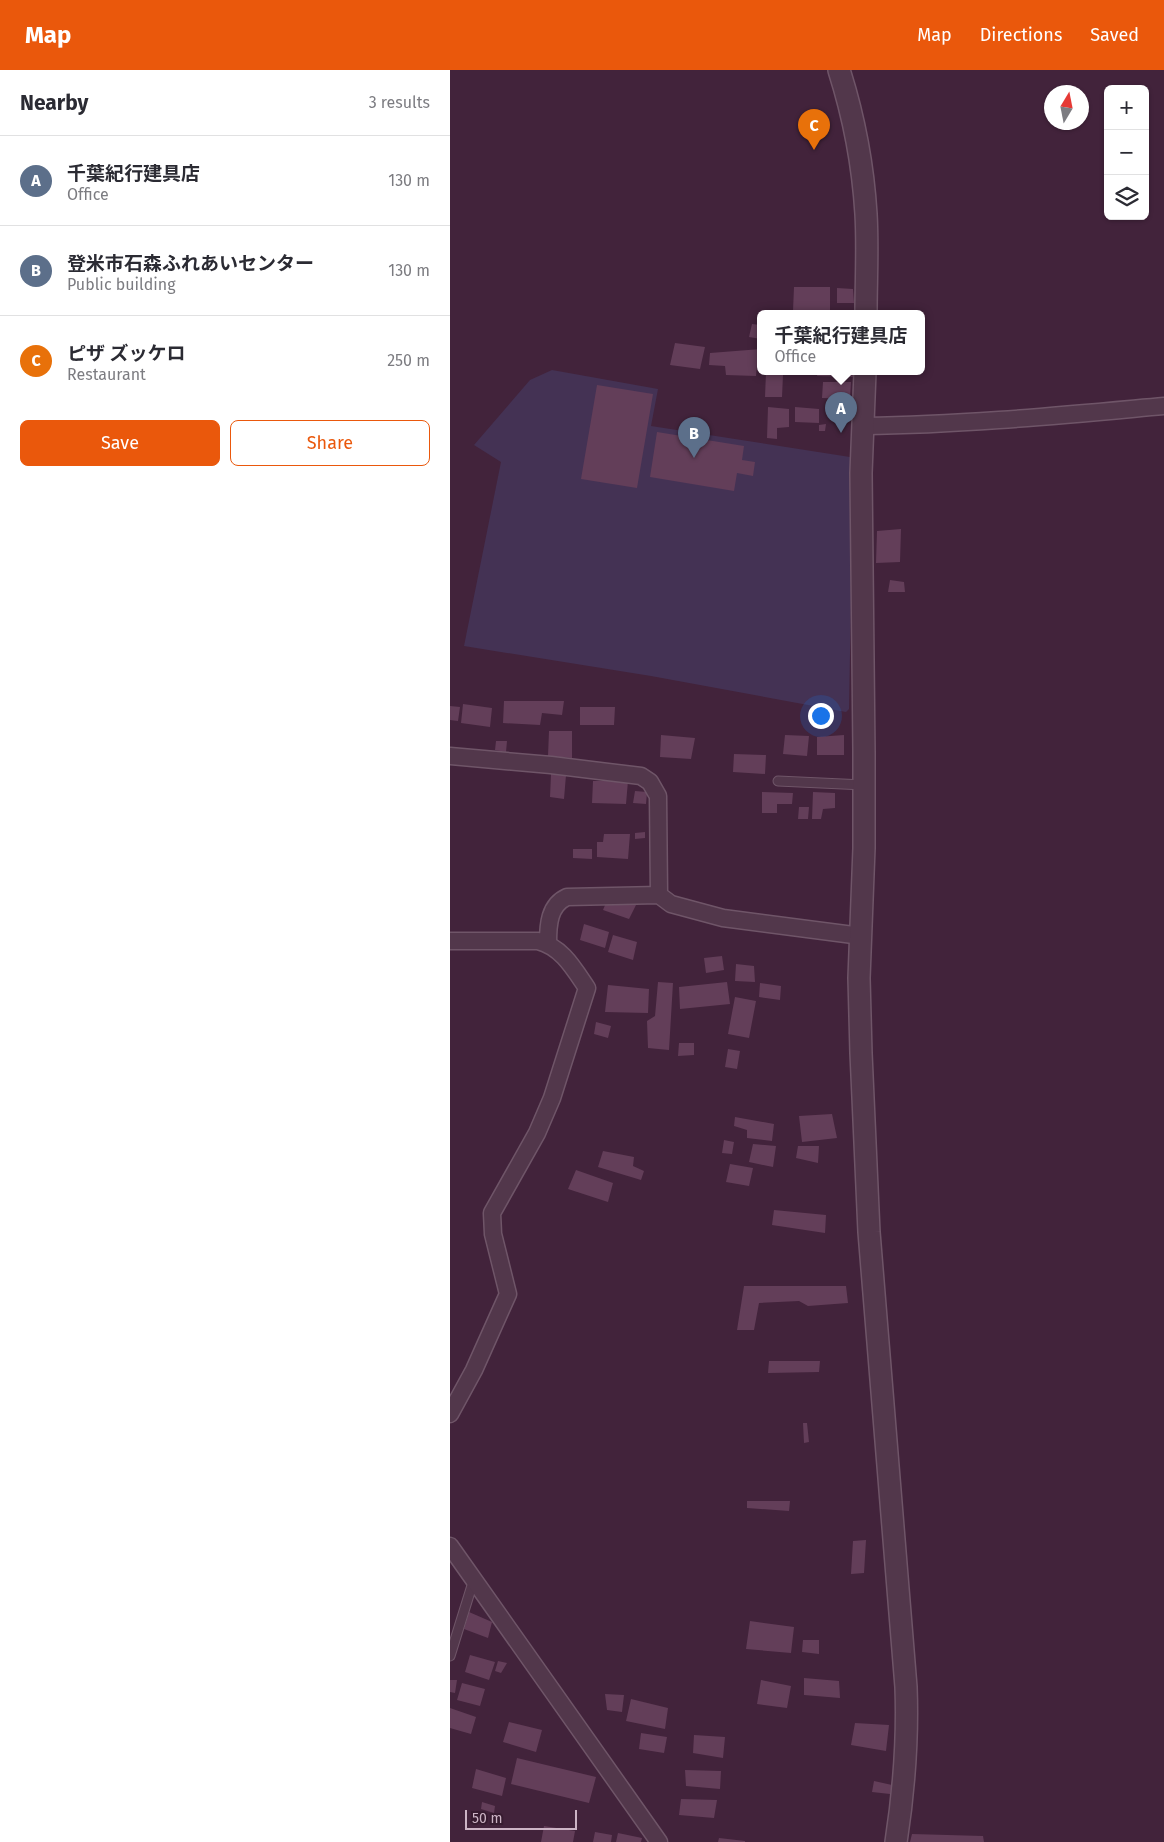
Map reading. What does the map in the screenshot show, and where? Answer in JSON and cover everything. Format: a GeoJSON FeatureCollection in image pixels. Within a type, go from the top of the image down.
{"type":"FeatureCollection","features":[{"type":"Feature","properties":{"kind":"street"},"geometry":{"type":"LineString","coordinates":[[839,70],[853,121],[864,189],[867,240],[866,310]]}},
{"type":"Feature","properties":{"kind":"street"},"geometry":{"type":"LineString","coordinates":[[864,375],[861,492],[864,785],[859,978],[869,1232],[907,1720],[903,1787],[896,1842]]}},
{"type":"Feature","properties":{"kind":"street"},"geometry":{"type":"LineString","coordinates":[[864,426],[959,423],[1063,416],[1164,406]]}},
{"type":"Feature","properties":{"kind":"street"},"geometry":{"type":"LineString","coordinates":[[450,756],[551,764],[641,776],[650,782],[658,796],[659,895]]}},
{"type":"Feature","properties":{"kind":"street"},"geometry":{"type":"LineString","coordinates":[[548,944],[548,933],[553,908],[558,901],[567,897],[659,895],[671,904],[723,918],[861,936]]}},
{"type":"Feature","properties":{"kind":"street"},"geometry":{"type":"LineString","coordinates":[[450,941],[538,941],[548,944],[564,956],[587,988],[552,1098],[537,1132],[492,1213],[493,1234],[508,1294],[474,1370],[450,1414]]}},
{"type":"Feature","properties":{"kind":"street"},"geometry":{"type":"LineString","coordinates":[[450,1546],[659,1842]]}},
{"type":"Feature","properties":{"kind":"lane"},"geometry":{"type":"LineString","coordinates":[[778,781],[864,785]]}},
{"type":"Feature","properties":{"kind":"lane"},"geometry":{"type":"LineString","coordinates":[[450,1656],[474,1579]]}},
{"type":"Feature","properties":{"kind":"shaded area"},"geometry":{"type":"Polygon","coordinates":[[[552,370],[658,389],[651,426],[850,457],[851,598],[849,709],[846,712],[651,676],[464,646],[501,462],[474,445],[530,380],[552,370]]]}},
{"type":"Feature","properties":{"kind":"building"},"geometry":{"type":"Polygon","coordinates":[[[794,287],[830,287],[830,310],[793,310],[794,287]]]}},
{"type":"Feature","properties":{"kind":"building"},"geometry":{"type":"Polygon","coordinates":[[[837,288],[853,289],[854,303],[837,303],[837,288]]]}},
{"type":"Feature","properties":{"kind":"building"},"geometry":{"type":"Polygon","coordinates":[[[752,324],[757,325],[757,338],[749,337],[752,324]]]}},
{"type":"Feature","properties":{"kind":"building"},"geometry":{"type":"Polygon","coordinates":[[[675,343],[705,347],[700,369],[670,365],[675,343]]]}},
{"type":"Feature","properties":{"kind":"building"},"geometry":{"type":"Polygon","coordinates":[[[757,349],[756,376],[726,375],[725,366],[709,365],[710,353],[757,349]]]}},
{"type":"Feature","properties":{"kind":"building"},"geometry":{"type":"Polygon","coordinates":[[[766,375],[783,375],[782,397],[765,397],[766,375]]]}},
{"type":"Feature","properties":{"kind":"building"},"geometry":{"type":"Polygon","coordinates":[[[855,375],[855,377],[817,376],[855,375]]]}},
{"type":"Feature","properties":{"kind":"building"},"geometry":{"type":"Polygon","coordinates":[[[823,382],[851,382],[850,399],[822,398],[823,382]]]}},
{"type":"Feature","properties":{"kind":"building"},"geometry":{"type":"Polygon","coordinates":[[[597,385],[653,394],[637,488],[581,479],[597,385]]]}},
{"type":"Feature","properties":{"kind":"building"},"geometry":{"type":"Polygon","coordinates":[[[768,407],[789,409],[789,427],[777,428],[777,439],[767,438],[768,407]]]}},
{"type":"Feature","properties":{"kind":"building"},"geometry":{"type":"Polygon","coordinates":[[[795,407],[819,409],[819,423],[795,422],[795,407]]]}},
{"type":"Feature","properties":{"kind":"building"},"geometry":{"type":"Polygon","coordinates":[[[826,424],[825,431],[819,431],[819,425],[826,424]]]}},
{"type":"Feature","properties":{"kind":"building"},"geometry":{"type":"Polygon","coordinates":[[[657,432],[744,446],[742,460],[755,462],[753,476],[737,473],[734,491],[650,477],[657,432]]]}},
{"type":"Feature","properties":{"kind":"building"},"geometry":{"type":"Polygon","coordinates":[[[901,529],[900,562],[876,563],[877,531],[901,529]]]}},
{"type":"Feature","properties":{"kind":"building"},"geometry":{"type":"Polygon","coordinates":[[[890,580],[904,582],[905,592],[888,592],[890,580]]]}},
{"type":"Feature","properties":{"kind":"building"},"geometry":{"type":"Polygon","coordinates":[[[504,701],[564,701],[562,715],[542,713],[540,725],[503,723],[504,701]]]}},
{"type":"Feature","properties":{"kind":"building"},"geometry":{"type":"Polygon","coordinates":[[[463,704],[492,708],[490,727],[461,723],[463,704]]]}},
{"type":"Feature","properties":{"kind":"building"},"geometry":{"type":"Polygon","coordinates":[[[450,706],[460,707],[458,721],[450,720],[450,706]]]}},
{"type":"Feature","properties":{"kind":"building"},"geometry":{"type":"Polygon","coordinates":[[[580,707],[615,707],[614,725],[580,725],[580,707]]]}},
{"type":"Feature","properties":{"kind":"building"},"geometry":{"type":"Polygon","coordinates":[[[549,731],[572,731],[572,758],[548,756],[549,731]]]}},
{"type":"Feature","properties":{"kind":"building"},"geometry":{"type":"Polygon","coordinates":[[[661,735],[695,738],[691,759],[660,757],[661,735]]]}},
{"type":"Feature","properties":{"kind":"building"},"geometry":{"type":"Polygon","coordinates":[[[785,735],[809,736],[807,756],[783,754],[785,735]]]}},
{"type":"Feature","properties":{"kind":"building"},"geometry":{"type":"Polygon","coordinates":[[[844,735],[844,755],[817,755],[817,737],[844,735]]]}},
{"type":"Feature","properties":{"kind":"building"},"geometry":{"type":"Polygon","coordinates":[[[496,741],[507,741],[506,752],[495,750],[496,741]]]}},
{"type":"Feature","properties":{"kind":"building"},"geometry":{"type":"Polygon","coordinates":[[[734,754],[766,755],[765,774],[733,772],[734,754]]]}},
{"type":"Feature","properties":{"kind":"building"},"geometry":{"type":"Polygon","coordinates":[[[551,774],[566,775],[564,799],[550,797],[551,774]]]}},
{"type":"Feature","properties":{"kind":"building"},"geometry":{"type":"Polygon","coordinates":[[[593,781],[628,781],[626,804],[592,803],[593,781]]]}},
{"type":"Feature","properties":{"kind":"building"},"geometry":{"type":"Polygon","coordinates":[[[635,791],[647,792],[646,804],[633,803],[635,791]]]}},
{"type":"Feature","properties":{"kind":"building"},"geometry":{"type":"Polygon","coordinates":[[[762,792],[793,793],[792,804],[777,804],[777,813],[762,813],[762,792]]]}},
{"type":"Feature","properties":{"kind":"building"},"geometry":{"type":"Polygon","coordinates":[[[813,792],[835,793],[835,808],[823,809],[821,819],[812,819],[813,792]]]}},
{"type":"Feature","properties":{"kind":"building"},"geometry":{"type":"Polygon","coordinates":[[[799,807],[809,807],[808,819],[798,819],[799,807]]]}},
{"type":"Feature","properties":{"kind":"building"},"geometry":{"type":"Polygon","coordinates":[[[645,832],[645,838],[635,839],[635,833],[645,832]]]}},
{"type":"Feature","properties":{"kind":"building"},"geometry":{"type":"Polygon","coordinates":[[[604,834],[630,834],[628,859],[597,857],[597,842],[603,842],[604,834]]]}},
{"type":"Feature","properties":{"kind":"building"},"geometry":{"type":"Polygon","coordinates":[[[573,849],[592,849],[592,859],[573,858],[573,849]]]}},
{"type":"Feature","properties":{"kind":"building"},"geometry":{"type":"Polygon","coordinates":[[[608,898],[636,905],[629,919],[603,910],[608,898]]]}},
{"type":"Feature","properties":{"kind":"building"},"geometry":{"type":"Polygon","coordinates":[[[584,924],[609,932],[605,948],[580,940],[584,924]]]}},
{"type":"Feature","properties":{"kind":"building"},"geometry":{"type":"Polygon","coordinates":[[[613,935],[637,942],[633,960],[608,952],[613,935]]]}},
{"type":"Feature","properties":{"kind":"building"},"geometry":{"type":"Polygon","coordinates":[[[722,956],[724,970],[706,973],[704,958],[722,956]]]}},
{"type":"Feature","properties":{"kind":"building"},"geometry":{"type":"Polygon","coordinates":[[[736,964],[754,966],[755,982],[735,981],[736,964]]]}},
{"type":"Feature","properties":{"kind":"building"},"geometry":{"type":"Polygon","coordinates":[[[658,982],[673,983],[669,1050],[648,1048],[647,1021],[655,1016],[658,982]]]}},
{"type":"Feature","properties":{"kind":"building"},"geometry":{"type":"Polygon","coordinates":[[[727,982],[730,1004],[680,1009],[679,987],[727,982]]]}},
{"type":"Feature","properties":{"kind":"building"},"geometry":{"type":"Polygon","coordinates":[[[760,983],[781,986],[780,1000],[759,997],[760,983]]]}},
{"type":"Feature","properties":{"kind":"building"},"geometry":{"type":"Polygon","coordinates":[[[608,985],[649,989],[648,1013],[605,1012],[608,985]]]}},
{"type":"Feature","properties":{"kind":"building"},"geometry":{"type":"Polygon","coordinates":[[[735,997],[756,1001],[749,1038],[728,1034],[735,997]]]}},
{"type":"Feature","properties":{"kind":"building"},"geometry":{"type":"Polygon","coordinates":[[[596,1022],[611,1026],[608,1038],[594,1034],[596,1022]]]}},
{"type":"Feature","properties":{"kind":"building"},"geometry":{"type":"Polygon","coordinates":[[[679,1043],[694,1043],[694,1055],[678,1056],[679,1043]]]}},
{"type":"Feature","properties":{"kind":"building"},"geometry":{"type":"Polygon","coordinates":[[[728,1049],[740,1051],[737,1069],[725,1067],[728,1049]]]}},
{"type":"Feature","properties":{"kind":"building"},"geometry":{"type":"Polygon","coordinates":[[[832,1114],[837,1138],[802,1142],[799,1116],[832,1114]]]}},
{"type":"Feature","properties":{"kind":"building"},"geometry":{"type":"Polygon","coordinates":[[[735,1117],[774,1124],[772,1141],[747,1138],[747,1130],[734,1126],[735,1117]]]}},
{"type":"Feature","properties":{"kind":"building"},"geometry":{"type":"Polygon","coordinates":[[[724,1140],[734,1142],[732,1154],[722,1153],[724,1140]]]}},
{"type":"Feature","properties":{"kind":"building"},"geometry":{"type":"Polygon","coordinates":[[[753,1144],[776,1146],[773,1167],[749,1162],[753,1144]]]}},
{"type":"Feature","properties":{"kind":"building"},"geometry":{"type":"Polygon","coordinates":[[[798,1146],[819,1146],[818,1163],[796,1158],[798,1146]]]}},
{"type":"Feature","properties":{"kind":"building"},"geometry":{"type":"Polygon","coordinates":[[[603,1151],[634,1157],[633,1166],[644,1171],[641,1180],[598,1167],[603,1151]]]}},
{"type":"Feature","properties":{"kind":"building"},"geometry":{"type":"Polygon","coordinates":[[[730,1164],[753,1168],[749,1186],[726,1182],[730,1164]]]}},
{"type":"Feature","properties":{"kind":"building"},"geometry":{"type":"Polygon","coordinates":[[[576,1170],[613,1183],[608,1202],[568,1189],[576,1170]]]}},
{"type":"Feature","properties":{"kind":"building"},"geometry":{"type":"Polygon","coordinates":[[[774,1210],[826,1215],[825,1233],[772,1225],[774,1210]]]}},
{"type":"Feature","properties":{"kind":"building"},"geometry":{"type":"Polygon","coordinates":[[[744,1286],[846,1286],[848,1303],[808,1306],[799,1301],[759,1303],[754,1330],[737,1330],[744,1286]]]}},
{"type":"Feature","properties":{"kind":"building"},"geometry":{"type":"Polygon","coordinates":[[[769,1361],[820,1361],[819,1372],[768,1373],[769,1361]]]}},
{"type":"Feature","properties":{"kind":"building"},"geometry":{"type":"Polygon","coordinates":[[[803,1423],[807,1423],[809,1442],[804,1443],[803,1423]]]}},
{"type":"Feature","properties":{"kind":"building"},"geometry":{"type":"Polygon","coordinates":[[[747,1501],[790,1501],[789,1511],[747,1508],[747,1501]]]}},
{"type":"Feature","properties":{"kind":"building"},"geometry":{"type":"Polygon","coordinates":[[[866,1540],[864,1573],[851,1574],[853,1541],[866,1540]]]}},
{"type":"Feature","properties":{"kind":"building"},"geometry":{"type":"Polygon","coordinates":[[[469,1612],[492,1622],[488,1638],[464,1629],[469,1612]]]}},
{"type":"Feature","properties":{"kind":"building"},"geometry":{"type":"Polygon","coordinates":[[[750,1621],[794,1627],[791,1653],[746,1649],[750,1621]]]}},
{"type":"Feature","properties":{"kind":"building"},"geometry":{"type":"Polygon","coordinates":[[[803,1640],[819,1640],[819,1654],[802,1652],[803,1640]]]}},
{"type":"Feature","properties":{"kind":"building"},"geometry":{"type":"Polygon","coordinates":[[[470,1655],[495,1662],[489,1680],[465,1672],[470,1655]]]}},
{"type":"Feature","properties":{"kind":"building"},"geometry":{"type":"Polygon","coordinates":[[[498,1661],[507,1663],[501,1673],[495,1671],[498,1661]]]}},
{"type":"Feature","properties":{"kind":"building"},"geometry":{"type":"Polygon","coordinates":[[[804,1678],[839,1681],[840,1698],[804,1695],[804,1678]]]}},
{"type":"Feature","properties":{"kind":"building"},"geometry":{"type":"Polygon","coordinates":[[[450,1680],[457,1680],[455,1693],[450,1692],[450,1680]]]}},
{"type":"Feature","properties":{"kind":"building"},"geometry":{"type":"Polygon","coordinates":[[[761,1680],[791,1686],[787,1708],[757,1704],[761,1680]]]}},
{"type":"Feature","properties":{"kind":"building"},"geometry":{"type":"Polygon","coordinates":[[[462,1683],[485,1689],[480,1706],[457,1700],[462,1683]]]}},
{"type":"Feature","properties":{"kind":"building"},"geometry":{"type":"Polygon","coordinates":[[[605,1694],[624,1695],[622,1712],[607,1710],[605,1694]]]}},
{"type":"Feature","properties":{"kind":"building"},"geometry":{"type":"Polygon","coordinates":[[[631,1699],[668,1708],[665,1729],[626,1721],[631,1699]]]}},
{"type":"Feature","properties":{"kind":"building"},"geometry":{"type":"Polygon","coordinates":[[[450,1708],[476,1717],[471,1734],[450,1728],[450,1708]]]}},
{"type":"Feature","properties":{"kind":"building"},"geometry":{"type":"Polygon","coordinates":[[[509,1722],[542,1730],[536,1752],[503,1742],[509,1722]]]}},
{"type":"Feature","properties":{"kind":"building"},"geometry":{"type":"Polygon","coordinates":[[[855,1723],[889,1725],[886,1751],[851,1745],[855,1723]]]}},
{"type":"Feature","properties":{"kind":"building"},"geometry":{"type":"Polygon","coordinates":[[[641,1733],[667,1737],[664,1753],[639,1749],[641,1733]]]}},
{"type":"Feature","properties":{"kind":"building"},"geometry":{"type":"Polygon","coordinates":[[[694,1735],[725,1737],[723,1758],[693,1753],[694,1735]]]}},
{"type":"Feature","properties":{"kind":"building"},"geometry":{"type":"Polygon","coordinates":[[[517,1758],[596,1777],[589,1803],[511,1784],[517,1758]]]}},
{"type":"Feature","properties":{"kind":"building"},"geometry":{"type":"Polygon","coordinates":[[[476,1769],[506,1778],[502,1796],[472,1788],[476,1769]]]}},
{"type":"Feature","properties":{"kind":"building"},"geometry":{"type":"Polygon","coordinates":[[[685,1770],[721,1771],[720,1789],[686,1786],[685,1770]]]}},
{"type":"Feature","properties":{"kind":"building"},"geometry":{"type":"Polygon","coordinates":[[[874,1781],[892,1785],[890,1794],[872,1792],[874,1781]]]}},
{"type":"Feature","properties":{"kind":"building"},"geometry":{"type":"Polygon","coordinates":[[[681,1799],[717,1800],[714,1818],[679,1815],[681,1799]]]}},
{"type":"Feature","properties":{"kind":"building"},"geometry":{"type":"Polygon","coordinates":[[[482,1802],[495,1806],[494,1813],[481,1809],[482,1802]]]}},
{"type":"Feature","properties":{"kind":"building"},"geometry":{"type":"Polygon","coordinates":[[[544,1826],[575,1831],[573,1842],[541,1842],[544,1826]]]}},
{"type":"Feature","properties":{"kind":"building"},"geometry":{"type":"Polygon","coordinates":[[[595,1832],[612,1835],[611,1842],[593,1842],[595,1832]]]}},
{"type":"Feature","properties":{"kind":"building"},"geometry":{"type":"Polygon","coordinates":[[[618,1833],[642,1838],[641,1842],[616,1842],[618,1833]]]}},
{"type":"Feature","properties":{"kind":"building"},"geometry":{"type":"Polygon","coordinates":[[[912,1834],[983,1836],[984,1842],[910,1842],[912,1834]]]}},
{"type":"Feature","properties":{"kind":"building"},"geometry":{"type":"Polygon","coordinates":[[[719,1838],[745,1841],[745,1842],[718,1842],[719,1838]]]}},
{"type":"Feature","properties":{"kind":"place","name":"ピザ ズッケロ"},"geometry":{"type":"Point","coordinates":[814,150]}},
{"type":"Feature","properties":{"kind":"place","name":"千葉紀行建具店"},"geometry":{"type":"Point","coordinates":[841,433]}},
{"type":"Feature","properties":{"kind":"place","name":"登米市石森ふれあいセンター"},"geometry":{"type":"Point","coordinates":[694,458]}}]}
